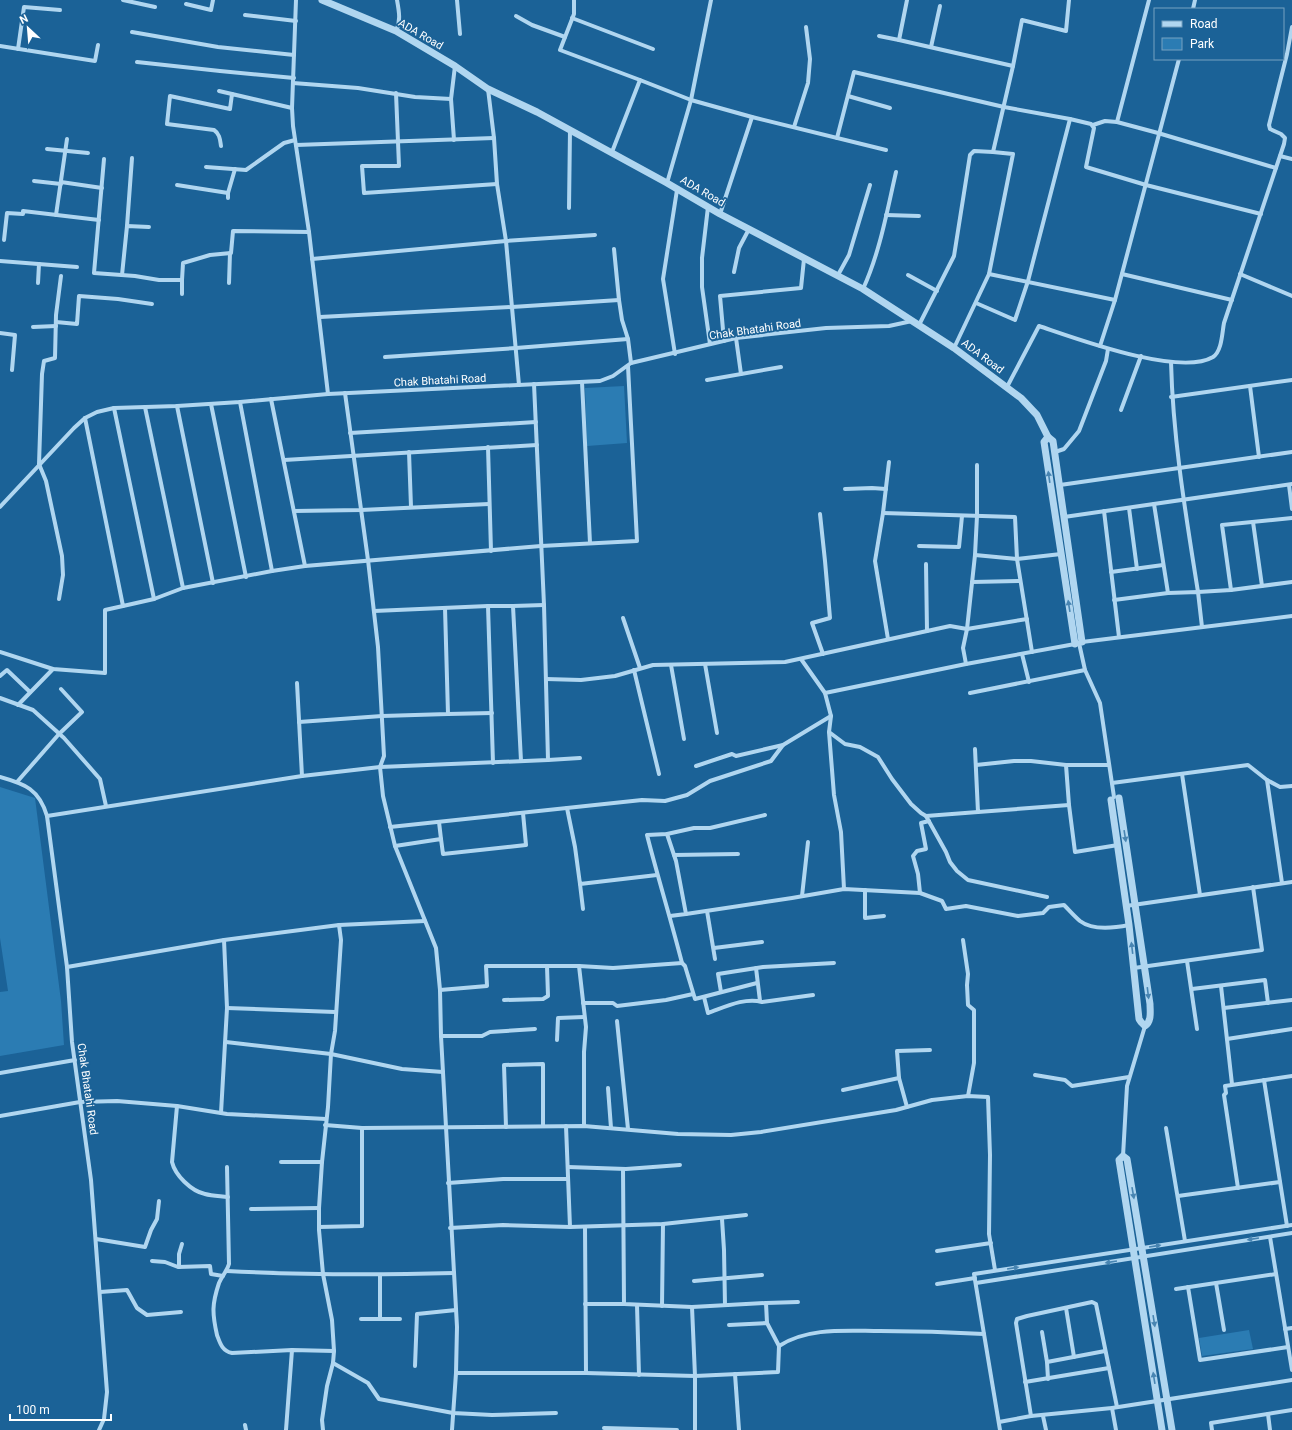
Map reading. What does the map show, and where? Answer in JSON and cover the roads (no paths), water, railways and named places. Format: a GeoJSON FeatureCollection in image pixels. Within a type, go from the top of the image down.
{"type":"FeatureCollection","features":[{"type":"Feature","properties":{"kind":"street"},"geometry":{"type":"LineString","coordinates":[[123,0],[155,7]]}},
{"type":"Feature","properties":{"kind":"street"},"geometry":{"type":"LineString","coordinates":[[186,4],[211,10],[213,0]]}},
{"type":"Feature","properties":{"kind":"street"},"geometry":{"type":"LineString","coordinates":[[296,0],[292,108],[295,143],[309,232],[320,317],[328,394]]}},
{"type":"Feature","properties":{"kind":"street","name":"ADA Road"},"geometry":{"type":"LineString","coordinates":[[322,0],[396,31],[455,66],[488,88],[612,152],[720,214],[863,289],[954,348],[1021,398],[1037,415],[1048,437],[1053,441],[1070,553],[1079,643]]}},
{"type":"Feature","properties":{"kind":"street"},"geometry":{"type":"LineString","coordinates":[[396,31],[399,24],[397,0]]}},
{"type":"Feature","properties":{"kind":"street"},"geometry":{"type":"LineString","coordinates":[[457,0],[460,34]]}},
{"type":"Feature","properties":{"kind":"street"},"geometry":{"type":"LineString","coordinates":[[574,0],[574,14],[560,50],[691,100],[794,128],[886,150]]}},
{"type":"Feature","properties":{"kind":"street"},"geometry":{"type":"LineString","coordinates":[[667,183],[691,100],[711,0]]}},
{"type":"Feature","properties":{"kind":"street"},"geometry":{"type":"LineString","coordinates":[[899,40],[907,0]]}},
{"type":"Feature","properties":{"kind":"street"},"geometry":{"type":"LineString","coordinates":[[993,152],[1022,20],[1066,31],[1070,0]]}},
{"type":"Feature","properties":{"kind":"street"},"geometry":{"type":"LineString","coordinates":[[1117,122],[1149,0]]}},
{"type":"Feature","properties":{"kind":"street"},"geometry":{"type":"LineString","coordinates":[[931,47],[940,6]]}},
{"type":"Feature","properties":{"kind":"street"},"geometry":{"type":"LineString","coordinates":[[18,49],[24,7],[60,10]]}},
{"type":"Feature","properties":{"kind":"street"},"geometry":{"type":"LineString","coordinates":[[245,15],[296,21]]}},
{"type":"Feature","properties":{"kind":"street"},"geometry":{"type":"LineString","coordinates":[[516,16],[532,25],[565,37]]}},
{"type":"Feature","properties":{"kind":"street"},"geometry":{"type":"LineString","coordinates":[[572,18],[653,49]]}},
{"type":"Feature","properties":{"kind":"street"},"geometry":{"type":"LineString","coordinates":[[1007,387],[1039,326],[1108,349],[1171,362],[1204,360],[1213,357],[1218,351],[1224,323],[1285,138],[1270,129],[1269,125],[1287,54],[1292,26]]}},
{"type":"Feature","properties":{"kind":"street"},"geometry":{"type":"LineString","coordinates":[[794,128],[808,83],[810,60],[806,27]]}},
{"type":"Feature","properties":{"kind":"street"},"geometry":{"type":"LineString","coordinates":[[132,32],[218,47],[294,55]]}},
{"type":"Feature","properties":{"kind":"street"},"geometry":{"type":"LineString","coordinates":[[879,36],[1013,66]]}},
{"type":"Feature","properties":{"kind":"street"},"geometry":{"type":"LineString","coordinates":[[0,46],[95,61],[98,45]]}},
{"type":"Feature","properties":{"kind":"street"},"geometry":{"type":"LineString","coordinates":[[1100,346],[1115,300],[1158,133],[1179,60]]}},
{"type":"Feature","properties":{"kind":"street"},"geometry":{"type":"LineString","coordinates":[[137,62],[294,78]]}},
{"type":"Feature","properties":{"kind":"street"},"geometry":{"type":"LineString","coordinates":[[454,140],[451,99],[455,66]]}},
{"type":"Feature","properties":{"kind":"street"},"geometry":{"type":"LineString","coordinates":[[837,138],[854,72],[1004,107],[1070,119],[1091,124],[1093,126]]}},
{"type":"Feature","properties":{"kind":"street"},"geometry":{"type":"LineString","coordinates":[[612,152],[640,80]]}},
{"type":"Feature","properties":{"kind":"street"},"geometry":{"type":"LineString","coordinates":[[293,83],[358,88],[416,97],[451,99]]}},
{"type":"Feature","properties":{"kind":"street"},"geometry":{"type":"LineString","coordinates":[[488,88],[494,138],[497,184],[506,241],[519,385]]}},
{"type":"Feature","properties":{"kind":"street"},"geometry":{"type":"LineString","coordinates":[[219,91],[292,108]]}},
{"type":"Feature","properties":{"kind":"street"},"geometry":{"type":"LineString","coordinates":[[396,93],[399,166],[362,166],[364,193],[497,184]]}},
{"type":"Feature","properties":{"kind":"street"},"geometry":{"type":"LineString","coordinates":[[221,146],[217,132],[214,130],[167,124],[170,96],[230,109],[232,94]]}},
{"type":"Feature","properties":{"kind":"street"},"geometry":{"type":"LineString","coordinates":[[848,96],[890,108]]}},
{"type":"Feature","properties":{"kind":"street"},"geometry":{"type":"LineString","coordinates":[[720,214],[752,117]]}},
{"type":"Feature","properties":{"kind":"street"},"geometry":{"type":"LineString","coordinates":[[976,303],[1016,320],[1028,281],[1070,119]]}},
{"type":"Feature","properties":{"kind":"street"},"geometry":{"type":"LineString","coordinates":[[1093,126],[1105,121],[1117,122],[1276,168]]}},
{"type":"Feature","properties":{"kind":"street"},"geometry":{"type":"LineString","coordinates":[[1093,126],[1094,128],[1086,168],[1261,214]]}},
{"type":"Feature","properties":{"kind":"street"},"geometry":{"type":"LineString","coordinates":[[569,208],[570,130]]}},
{"type":"Feature","properties":{"kind":"street"},"geometry":{"type":"LineString","coordinates":[[206,167],[246,170],[284,143],[494,138]]}},
{"type":"Feature","properties":{"kind":"street"},"geometry":{"type":"LineString","coordinates":[[56,215],[67,139]]}},
{"type":"Feature","properties":{"kind":"street"},"geometry":{"type":"LineString","coordinates":[[47,149],[88,153]]}},
{"type":"Feature","properties":{"kind":"street"},"geometry":{"type":"LineString","coordinates":[[919,325],[954,256],[970,155],[974,151],[1013,154],[989,274],[954,348]]}},
{"type":"Feature","properties":{"kind":"street"},"geometry":{"type":"LineString","coordinates":[[1280,156],[1292,159]]}},
{"type":"Feature","properties":{"kind":"street"},"geometry":{"type":"LineString","coordinates":[[122,275],[128,226],[132,158]]}},
{"type":"Feature","properties":{"kind":"street"},"geometry":{"type":"LineString","coordinates":[[104,159],[94,273],[159,280],[182,280]]}},
{"type":"Feature","properties":{"kind":"street"},"geometry":{"type":"LineString","coordinates":[[177,185],[228,196],[235,169]]}},
{"type":"Feature","properties":{"kind":"street"},"geometry":{"type":"LineString","coordinates":[[863,289],[872,268],[896,172]]}},
{"type":"Feature","properties":{"kind":"street"},"geometry":{"type":"LineString","coordinates":[[34,181],[102,188]]}},
{"type":"Feature","properties":{"kind":"street"},"geometry":{"type":"LineString","coordinates":[[838,275],[849,255],[870,185]]}},
{"type":"Feature","properties":{"kind":"street"},"geometry":{"type":"LineString","coordinates":[[674,354],[663,279],[677,190]]}},
{"type":"Feature","properties":{"kind":"street"},"geometry":{"type":"LineString","coordinates":[[708,207],[702,258],[702,287],[710,344]]}},
{"type":"Feature","properties":{"kind":"street"},"geometry":{"type":"LineString","coordinates":[[4,240],[7,213],[23,214],[23,211],[99,220]]}},
{"type":"Feature","properties":{"kind":"street"},"geometry":{"type":"LineString","coordinates":[[886,215],[919,216]]}},
{"type":"Feature","properties":{"kind":"street"},"geometry":{"type":"LineString","coordinates":[[128,226],[149,226]]}},
{"type":"Feature","properties":{"kind":"street"},"geometry":{"type":"LineString","coordinates":[[734,272],[739,248],[749,229]]}},
{"type":"Feature","properties":{"kind":"street"},"geometry":{"type":"LineString","coordinates":[[229,283],[230,253],[233,231],[309,232]]}},
{"type":"Feature","properties":{"kind":"street"},"geometry":{"type":"LineString","coordinates":[[312,259],[506,241],[595,235]]}},
{"type":"Feature","properties":{"kind":"street"},"geometry":{"type":"LineString","coordinates":[[0,652],[53,669],[105,673],[105,610],[154,599],[183,588],[304,566],[541,546],[636,541],[630,365],[628,339],[622,320],[619,300],[614,249]]}},
{"type":"Feature","properties":{"kind":"street"},"geometry":{"type":"LineString","coordinates":[[182,294],[183,263],[210,255],[230,253]]}},
{"type":"Feature","properties":{"kind":"street"},"geometry":{"type":"LineString","coordinates":[[724,341],[720,296],[801,288],[804,259]]}},
{"type":"Feature","properties":{"kind":"street"},"geometry":{"type":"LineString","coordinates":[[0,261],[77,267]]}},
{"type":"Feature","properties":{"kind":"street"},"geometry":{"type":"LineString","coordinates":[[38,283],[40,264]]}},
{"type":"Feature","properties":{"kind":"street"},"geometry":{"type":"LineString","coordinates":[[989,274],[1115,300]]}},
{"type":"Feature","properties":{"kind":"street"},"geometry":{"type":"LineString","coordinates":[[1122,274],[1232,300]]}},
{"type":"Feature","properties":{"kind":"street"},"geometry":{"type":"LineString","coordinates":[[1240,274],[1292,296]]}},
{"type":"Feature","properties":{"kind":"street"},"geometry":{"type":"LineString","coordinates":[[908,275],[937,291]]}},
{"type":"Feature","properties":{"kind":"street"},"geometry":{"type":"LineString","coordinates":[[59,599],[63,575],[62,556],[46,481],[39,464],[42,374],[44,362],[55,358],[56,324],[61,276]]}},
{"type":"Feature","properties":{"kind":"street"},"geometry":{"type":"LineString","coordinates":[[33,327],[56,324],[77,324],[80,296],[118,299],[152,304]]}},
{"type":"Feature","properties":{"kind":"street"},"geometry":{"type":"LineString","coordinates":[[320,317],[619,300]]}},
{"type":"Feature","properties":{"kind":"street","name":"Chak Bhatahi Road"},"geometry":{"type":"LineString","coordinates":[[0,506],[85,418],[97,412],[114,408],[211,404],[345,393],[600,381],[612,376],[630,365],[736,338],[826,328],[889,326],[912,321]]}},
{"type":"Feature","properties":{"kind":"street"},"geometry":{"type":"LineString","coordinates":[[0,333],[15,335],[12,370]]}},
{"type":"Feature","properties":{"kind":"street"},"geometry":{"type":"LineString","coordinates":[[736,338],[741,374]]}},
{"type":"Feature","properties":{"kind":"street"},"geometry":{"type":"LineString","coordinates":[[385,357],[628,339]]}},
{"type":"Feature","properties":{"kind":"street"},"geometry":{"type":"LineString","coordinates":[[1055,452],[1064,449],[1079,431],[1106,361],[1108,349]]}},
{"type":"Feature","properties":{"kind":"street"},"geometry":{"type":"LineString","coordinates":[[1121,410],[1141,356]]}},
{"type":"Feature","properties":{"kind":"street"},"geometry":{"type":"LineString","coordinates":[[1171,362],[1172,397],[1178,468],[1198,592],[1202,627]]}},
{"type":"Feature","properties":{"kind":"street"},"geometry":{"type":"LineString","coordinates":[[707,380],[781,367]]}},
{"type":"Feature","properties":{"kind":"street"},"geometry":{"type":"LineString","coordinates":[[1172,397],[1292,380]]}},
{"type":"Feature","properties":{"kind":"street"},"geometry":{"type":"LineString","coordinates":[[582,382],[590,544]]}},
{"type":"Feature","properties":{"kind":"street"},"geometry":{"type":"LineString","coordinates":[[534,384],[544,605],[548,760]]}},
{"type":"Feature","properties":{"kind":"street"},"geometry":{"type":"LineString","coordinates":[[1250,386],[1259,457]]}},
{"type":"Feature","properties":{"kind":"street"},"geometry":{"type":"LineString","coordinates":[[345,393],[368,560],[378,647],[384,756],[380,767],[383,796],[395,846],[436,948],[440,990],[445,1128],[456,1310],[456,1373],[452,1430]]}},
{"type":"Feature","properties":{"kind":"street"},"geometry":{"type":"LineString","coordinates":[[272,400],[304,566]]}},
{"type":"Feature","properties":{"kind":"street"},"geometry":{"type":"LineString","coordinates":[[240,402],[272,571]]}},
{"type":"Feature","properties":{"kind":"street"},"geometry":{"type":"LineString","coordinates":[[211,404],[246,577]]}},
{"type":"Feature","properties":{"kind":"street"},"geometry":{"type":"LineString","coordinates":[[177,406],[213,583]]}},
{"type":"Feature","properties":{"kind":"street"},"geometry":{"type":"LineString","coordinates":[[145,407],[183,588]]}},
{"type":"Feature","properties":{"kind":"street"},"geometry":{"type":"LineString","coordinates":[[114,408],[154,599]]}},
{"type":"Feature","properties":{"kind":"street"},"geometry":{"type":"LineString","coordinates":[[85,418],[123,606]]}},
{"type":"Feature","properties":{"kind":"street"},"geometry":{"type":"LineString","coordinates":[[350,433],[536,422]]}},
{"type":"Feature","properties":{"kind":"street"},"geometry":{"type":"LineString","coordinates":[[1048,437],[1044,442],[1060,554],[1085,670],[1100,703],[1112,783],[1136,905],[1145,967],[1150,1011],[1148,1024],[1145,1026],[1127,1086],[1123,1156],[1119,1160],[1162,1430]]}},
{"type":"Feature","properties":{"kind":"street"},"geometry":{"type":"LineString","coordinates":[[284,460],[537,445]]}},
{"type":"Feature","properties":{"kind":"street"},"geometry":{"type":"LineString","coordinates":[[488,447],[491,551]]}},
{"type":"Feature","properties":{"kind":"street"},"geometry":{"type":"LineString","coordinates":[[409,452],[411,507]]}},
{"type":"Feature","properties":{"kind":"street"},"geometry":{"type":"LineString","coordinates":[[1060,485],[1292,452]]}},
{"type":"Feature","properties":{"kind":"street"},"geometry":{"type":"LineString","coordinates":[[888,639],[875,561],[883,513],[889,462]]}},
{"type":"Feature","properties":{"kind":"street"},"geometry":{"type":"LineString","coordinates":[[966,664],[963,648],[967,629],[975,555],[977,465]]}},
{"type":"Feature","properties":{"kind":"street"},"geometry":{"type":"LineString","coordinates":[[1064,517],[1290,485],[1292,509]]}},
{"type":"Feature","properties":{"kind":"street"},"geometry":{"type":"LineString","coordinates":[[845,489],[886,489]]}},
{"type":"Feature","properties":{"kind":"street"},"geometry":{"type":"LineString","coordinates":[[294,511],[361,510],[489,504]]}},
{"type":"Feature","properties":{"kind":"street"},"geometry":{"type":"LineString","coordinates":[[1154,504],[1168,593]]}},
{"type":"Feature","properties":{"kind":"street"},"geometry":{"type":"LineString","coordinates":[[1129,508],[1137,569]]}},
{"type":"Feature","properties":{"kind":"street"},"geometry":{"type":"LineString","coordinates":[[1104,512],[1119,637]]}},
{"type":"Feature","properties":{"kind":"street"},"geometry":{"type":"LineString","coordinates":[[883,513],[1015,517],[1017,559],[1032,652]]}},
{"type":"Feature","properties":{"kind":"street"},"geometry":{"type":"LineString","coordinates":[[820,514],[830,618],[812,623],[823,654]]}},
{"type":"Feature","properties":{"kind":"street"},"geometry":{"type":"LineString","coordinates":[[919,546],[959,546],[962,516]]}},
{"type":"Feature","properties":{"kind":"street"},"geometry":{"type":"LineString","coordinates":[[1231,590],[1222,525],[1292,518]]}},
{"type":"Feature","properties":{"kind":"street"},"geometry":{"type":"LineString","coordinates":[[1253,522],[1262,586]]}},
{"type":"Feature","properties":{"kind":"street"},"geometry":{"type":"LineString","coordinates":[[975,555],[1017,559],[1070,553]]}},
{"type":"Feature","properties":{"kind":"street"},"geometry":{"type":"LineString","coordinates":[[926,564],[927,631]]}},
{"type":"Feature","properties":{"kind":"street"},"geometry":{"type":"LineString","coordinates":[[1111,572],[1163,565]]}},
{"type":"Feature","properties":{"kind":"street"},"geometry":{"type":"LineString","coordinates":[[972,582],[1020,581]]}},
{"type":"Feature","properties":{"kind":"street"},"geometry":{"type":"LineString","coordinates":[[1114,600],[1168,593],[1231,590],[1292,582]]}},
{"type":"Feature","properties":{"kind":"street"},"geometry":{"type":"LineString","coordinates":[[374,611],[544,605]]}},
{"type":"Feature","properties":{"kind":"street"},"geometry":{"type":"LineString","coordinates":[[488,606],[493,763]]}},
{"type":"Feature","properties":{"kind":"street"},"geometry":{"type":"LineString","coordinates":[[513,606],[521,761]]}},
{"type":"Feature","properties":{"kind":"street"},"geometry":{"type":"LineString","coordinates":[[445,608],[448,714]]}},
{"type":"Feature","properties":{"kind":"street"},"geometry":{"type":"LineString","coordinates":[[825,693],[966,664],[1079,643],[1292,616]]}},
{"type":"Feature","properties":{"kind":"street"},"geometry":{"type":"LineString","coordinates":[[623,618],[640,668]]}},
{"type":"Feature","properties":{"kind":"street"},"geometry":{"type":"LineString","coordinates":[[546,679],[581,680],[615,676],[653,665],[785,662],[950,626],[967,629],[1026,620]]}},
{"type":"Feature","properties":{"kind":"street"},"geometry":{"type":"LineString","coordinates":[[1022,654],[1029,682]]}},
{"type":"Feature","properties":{"kind":"street"},"geometry":{"type":"LineString","coordinates":[[801,659],[825,693],[831,716],[829,732],[834,795],[841,832],[844,889]]}},
{"type":"Feature","properties":{"kind":"street"},"geometry":{"type":"LineString","coordinates":[[705,664],[717,733]]}},
{"type":"Feature","properties":{"kind":"street"},"geometry":{"type":"LineString","coordinates":[[671,665],[684,739]]}},
{"type":"Feature","properties":{"kind":"street"},"geometry":{"type":"LineString","coordinates":[[18,705],[53,669]]}},
{"type":"Feature","properties":{"kind":"street"},"geometry":{"type":"LineString","coordinates":[[0,676],[6,670],[30,692]]}},
{"type":"Feature","properties":{"kind":"street"},"geometry":{"type":"LineString","coordinates":[[634,670],[659,774]]}},
{"type":"Feature","properties":{"kind":"street"},"geometry":{"type":"LineString","coordinates":[[970,693],[1085,670]]}},
{"type":"Feature","properties":{"kind":"street"},"geometry":{"type":"LineString","coordinates":[[297,683],[302,776]]}},
{"type":"Feature","properties":{"kind":"street"},"geometry":{"type":"LineString","coordinates":[[17,782],[59,734],[82,712],[61,689]]}},
{"type":"Feature","properties":{"kind":"street"},"geometry":{"type":"LineString","coordinates":[[0,698],[33,710],[59,734],[100,779],[106,806]]}},
{"type":"Feature","properties":{"kind":"street"},"geometry":{"type":"LineString","coordinates":[[299,722],[382,716],[492,713]]}},
{"type":"Feature","properties":{"kind":"street"},"geometry":{"type":"LineString","coordinates":[[696,766],[732,754],[736,756],[783,745],[831,716]]}},
{"type":"Feature","properties":{"kind":"street"},"geometry":{"type":"LineString","coordinates":[[829,732],[845,744],[860,747],[878,757],[892,780],[911,804],[921,814],[926,816],[1069,806]]}},
{"type":"Feature","properties":{"kind":"street"},"geometry":{"type":"LineString","coordinates":[[390,827],[642,800],[666,801],[687,795],[710,781],[771,761],[783,745]]}},
{"type":"Feature","properties":{"kind":"street"},"geometry":{"type":"LineString","coordinates":[[975,749],[978,812]]}},
{"type":"Feature","properties":{"kind":"street"},"geometry":{"type":"LineString","coordinates":[[47,816],[302,776],[380,767],[580,758]]}},
{"type":"Feature","properties":{"kind":"street"},"geometry":{"type":"LineString","coordinates":[[976,765],[1014,761],[1031,761],[1066,765],[1109,765]]}},
{"type":"Feature","properties":{"kind":"street"},"geometry":{"type":"LineString","coordinates":[[1066,765],[1069,806],[1075,852],[1118,845]]}},
{"type":"Feature","properties":{"kind":"street"},"geometry":{"type":"LineString","coordinates":[[1112,783],[1248,765],[1267,780],[1280,787],[1292,786]]}},
{"type":"Feature","properties":{"kind":"street"},"geometry":{"type":"LineString","coordinates":[[1182,774],[1200,895]]}},
{"type":"Feature","properties":{"kind":"street","name":"Chak Bhatahi Road"},"geometry":{"type":"LineString","coordinates":[[0,777],[28,787],[37,794],[44,805],[47,816],[67,967],[75,1060],[91,1180],[96,1239],[107,1392],[104,1419],[99,1430]]}},
{"type":"Feature","properties":{"kind":"street"},"geometry":{"type":"LineString","coordinates":[[1267,780],[1282,883]]}},
{"type":"Feature","properties":{"kind":"street"},"geometry":{"type":"LineString","coordinates":[[1115,798],[1118,845],[1129,925],[1139,1019],[1145,1026]]}},
{"type":"Feature","properties":{"kind":"street"},"geometry":{"type":"LineString","coordinates":[[567,808],[575,847],[583,909]]}},
{"type":"Feature","properties":{"kind":"street"},"geometry":{"type":"LineString","coordinates":[[439,822],[443,854],[526,844],[523,813]]}},
{"type":"Feature","properties":{"kind":"street"},"geometry":{"type":"LineString","coordinates":[[757,984],[695,999],[685,966],[682,963],[647,835],[667,834],[694,828],[710,828],[765,815]]}},
{"type":"Feature","properties":{"kind":"street"},"geometry":{"type":"LineString","coordinates":[[926,816],[950,862],[957,871],[968,880],[1047,897]]}},
{"type":"Feature","properties":{"kind":"street"},"geometry":{"type":"LineString","coordinates":[[920,893],[918,874],[913,856],[917,851],[926,849],[920,824],[929,821]]}},
{"type":"Feature","properties":{"kind":"street"},"geometry":{"type":"LineString","coordinates":[[667,834],[674,855],[686,914]]}},
{"type":"Feature","properties":{"kind":"street"},"geometry":{"type":"LineString","coordinates":[[395,846],[441,839]]}},
{"type":"Feature","properties":{"kind":"street"},"geometry":{"type":"LineString","coordinates":[[802,896],[808,842]]}},
{"type":"Feature","properties":{"kind":"street"},"geometry":{"type":"LineString","coordinates":[[674,855],[738,854]]}},
{"type":"Feature","properties":{"kind":"street"},"geometry":{"type":"LineString","coordinates":[[580,884],[657,875]]}},
{"type":"Feature","properties":{"kind":"street"},"geometry":{"type":"LineString","coordinates":[[1126,906],[1292,882]]}},
{"type":"Feature","properties":{"kind":"street"},"geometry":{"type":"LineString","coordinates":[[1134,968],[1262,950],[1254,887]]}},
{"type":"Feature","properties":{"kind":"street"},"geometry":{"type":"LineString","coordinates":[[670,916],[844,889],[920,893],[942,901],[946,909],[966,906],[1018,916],[1043,913],[1049,907],[1064,905],[1081,922],[1094,926],[1112,928],[1129,925]]}},
{"type":"Feature","properties":{"kind":"street"},"geometry":{"type":"LineString","coordinates":[[865,890],[865,918],[884,916]]}},
{"type":"Feature","properties":{"kind":"street"},"geometry":{"type":"LineString","coordinates":[[707,911],[715,959]]}},
{"type":"Feature","properties":{"kind":"street"},"geometry":{"type":"LineString","coordinates":[[67,967],[224,940],[339,925],[425,921]]}},
{"type":"Feature","properties":{"kind":"street"},"geometry":{"type":"LineString","coordinates":[[323,1430],[322,1420],[334,1351],[332,1320],[323,1274],[319,1208],[331,1054],[335,1031],[335,1012],[341,940],[339,925]]}},
{"type":"Feature","properties":{"kind":"street"},"geometry":{"type":"LineString","coordinates":[[221,1113],[228,1008],[224,940]]}},
{"type":"Feature","properties":{"kind":"street"},"geometry":{"type":"LineString","coordinates":[[963,940],[968,974],[968,1005],[974,1010],[974,1063],[968,1096]]}},
{"type":"Feature","properties":{"kind":"street"},"geometry":{"type":"LineString","coordinates":[[714,948],[762,942]]}},
{"type":"Feature","properties":{"kind":"street"},"geometry":{"type":"LineString","coordinates":[[1187,961],[1198,1029]]}},
{"type":"Feature","properties":{"kind":"street"},"geometry":{"type":"LineString","coordinates":[[440,990],[487,986],[486,966],[579,966],[613,968],[682,963]]}},
{"type":"Feature","properties":{"kind":"street"},"geometry":{"type":"LineString","coordinates":[[722,992],[718,974],[756,968],[834,963]]}},
{"type":"Feature","properties":{"kind":"street"},"geometry":{"type":"LineString","coordinates":[[504,1000],[543,999],[548,996],[547,966]]}},
{"type":"Feature","properties":{"kind":"street"},"geometry":{"type":"LineString","coordinates":[[579,966],[586,1027],[584,1052],[584,1126]]}},
{"type":"Feature","properties":{"kind":"street"},"geometry":{"type":"LineString","coordinates":[[756,968],[760,1001]]}},
{"type":"Feature","properties":{"kind":"street"},"geometry":{"type":"LineString","coordinates":[[1192,990],[1265,980],[1268,1003]]}},
{"type":"Feature","properties":{"kind":"street"},"geometry":{"type":"LineString","coordinates":[[1221,986],[1232,1084]]}},
{"type":"Feature","properties":{"kind":"street"},"geometry":{"type":"LineString","coordinates":[[583,1003],[613,1003],[617,1006],[666,1000],[693,994]]}},
{"type":"Feature","properties":{"kind":"street"},"geometry":{"type":"LineString","coordinates":[[704,997],[708,1013],[738,1003],[755,1000],[760,1001],[813,995]]}},
{"type":"Feature","properties":{"kind":"street"},"geometry":{"type":"LineString","coordinates":[[1224,1008],[1292,1000]]}},
{"type":"Feature","properties":{"kind":"street"},"geometry":{"type":"LineString","coordinates":[[228,1008],[335,1012]]}},
{"type":"Feature","properties":{"kind":"street"},"geometry":{"type":"LineString","coordinates":[[557,1040],[558,1018],[584,1017]]}},
{"type":"Feature","properties":{"kind":"street"},"geometry":{"type":"LineString","coordinates":[[617,1021],[628,1129]]}},
{"type":"Feature","properties":{"kind":"street"},"geometry":{"type":"LineString","coordinates":[[441,1036],[482,1036],[490,1032],[535,1029]]}},
{"type":"Feature","properties":{"kind":"street"},"geometry":{"type":"LineString","coordinates":[[1227,1039],[1292,1029]]}},
{"type":"Feature","properties":{"kind":"street"},"geometry":{"type":"LineString","coordinates":[[226,1042],[331,1054],[402,1069],[443,1072]]}},
{"type":"Feature","properties":{"kind":"street"},"geometry":{"type":"LineString","coordinates":[[907,1107],[899,1078],[897,1051],[930,1050]]}},
{"type":"Feature","properties":{"kind":"street"},"geometry":{"type":"LineString","coordinates":[[0,1073],[75,1060]]}},
{"type":"Feature","properties":{"kind":"street"},"geometry":{"type":"LineString","coordinates":[[506,1127],[504,1066],[543,1064],[543,1126]]}},
{"type":"Feature","properties":{"kind":"street"},"geometry":{"type":"LineString","coordinates":[[1036,1075],[1065,1080],[1072,1086],[1129,1077]]}},
{"type":"Feature","properties":{"kind":"street"},"geometry":{"type":"LineString","coordinates":[[1238,1188],[1224,1095],[1226,1086],[1292,1076]]}},
{"type":"Feature","properties":{"kind":"street"},"geometry":{"type":"LineString","coordinates":[[843,1090],[899,1078]]}},
{"type":"Feature","properties":{"kind":"street"},"geometry":{"type":"LineString","coordinates":[[975,1278],[995,1270],[1290,1225],[1280,1182],[1264,1080]]}},
{"type":"Feature","properties":{"kind":"street"},"geometry":{"type":"LineString","coordinates":[[608,1088],[611,1128]]}},
{"type":"Feature","properties":{"kind":"street"},"geometry":{"type":"LineString","coordinates":[[325,1125],[362,1128],[584,1126],[678,1134],[732,1135],[762,1132],[896,1110],[932,1100],[968,1096],[988,1097],[990,1155],[989,1234],[995,1270]]}},
{"type":"Feature","properties":{"kind":"street"},"geometry":{"type":"LineString","coordinates":[[0,1116],[80,1102],[123,1101],[177,1106],[221,1113],[326,1119]]}},
{"type":"Feature","properties":{"kind":"street"},"geometry":{"type":"LineString","coordinates":[[177,1106],[172,1162],[174,1168],[182,1178],[198,1191],[205,1194],[228,1197]]}},
{"type":"Feature","properties":{"kind":"street"},"geometry":{"type":"LineString","coordinates":[[566,1126],[570,1227]]}},
{"type":"Feature","properties":{"kind":"street"},"geometry":{"type":"LineString","coordinates":[[319,1227],[362,1226],[362,1128]]}},
{"type":"Feature","properties":{"kind":"street"},"geometry":{"type":"LineString","coordinates":[[1166,1128],[1185,1242]]}},
{"type":"Feature","properties":{"kind":"street"},"geometry":{"type":"LineString","coordinates":[[1123,1156],[1127,1160],[1172,1430]]}},
{"type":"Feature","properties":{"kind":"street"},"geometry":{"type":"LineString","coordinates":[[281,1162],[322,1162]]}},
{"type":"Feature","properties":{"kind":"street"},"geometry":{"type":"LineString","coordinates":[[568,1167],[623,1169],[680,1165]]}},
{"type":"Feature","properties":{"kind":"street"},"geometry":{"type":"LineString","coordinates":[[227,1167],[229,1256],[227,1271],[220,1282],[212,1306],[214,1324],[219,1343],[223,1349],[232,1353],[292,1350],[334,1351]]}},
{"type":"Feature","properties":{"kind":"street"},"geometry":{"type":"LineString","coordinates":[[623,1169],[624,1304]]}},
{"type":"Feature","properties":{"kind":"street"},"geometry":{"type":"LineString","coordinates":[[448,1183],[503,1179],[568,1179]]}},
{"type":"Feature","properties":{"kind":"street"},"geometry":{"type":"LineString","coordinates":[[1178,1196],[1280,1182]]}},
{"type":"Feature","properties":{"kind":"street"},"geometry":{"type":"LineString","coordinates":[[96,1239],[145,1247],[157,1219],[159,1202]]}},
{"type":"Feature","properties":{"kind":"street"},"geometry":{"type":"LineString","coordinates":[[251,1209],[319,1208]]}},
{"type":"Feature","properties":{"kind":"street"},"geometry":{"type":"LineString","coordinates":[[450,1228],[503,1225],[570,1227],[624,1226],[663,1224],[746,1215]]}},
{"type":"Feature","properties":{"kind":"street"},"geometry":{"type":"LineString","coordinates":[[722,1218],[725,1305]]}},
{"type":"Feature","properties":{"kind":"street"},"geometry":{"type":"LineString","coordinates":[[662,1306],[663,1224]]}},
{"type":"Feature","properties":{"kind":"street"},"geometry":{"type":"LineString","coordinates":[[585,1227],[586,1373]]}},
{"type":"Feature","properties":{"kind":"street"},"geometry":{"type":"LineString","coordinates":[[937,1284],[1134,1258],[1292,1233]]}},
{"type":"Feature","properties":{"kind":"street"},"geometry":{"type":"LineString","coordinates":[[1270,1237],[1292,1370]]}},
{"type":"Feature","properties":{"kind":"street"},"geometry":{"type":"LineString","coordinates":[[937,1251],[991,1243]]}},
{"type":"Feature","properties":{"kind":"street"},"geometry":{"type":"LineString","coordinates":[[179,1267],[179,1254],[182,1244]]}},
{"type":"Feature","properties":{"kind":"street"},"geometry":{"type":"LineString","coordinates":[[152,1261],[165,1262],[179,1267],[210,1266],[211,1274],[223,1276]]}},
{"type":"Feature","properties":{"kind":"street"},"geometry":{"type":"LineString","coordinates":[[227,1271],[295,1274],[380,1275],[454,1273]]}},
{"type":"Feature","properties":{"kind":"street"},"geometry":{"type":"LineString","coordinates":[[1176,1289],[1276,1274]]}},
{"type":"Feature","properties":{"kind":"street"},"geometry":{"type":"LineString","coordinates":[[380,1275],[380,1319]]}},
{"type":"Feature","properties":{"kind":"street"},"geometry":{"type":"LineString","coordinates":[[694,1281],[762,1275]]}},
{"type":"Feature","properties":{"kind":"street"},"geometry":{"type":"LineString","coordinates":[[975,1278],[1000,1430]]}},
{"type":"Feature","properties":{"kind":"street"},"geometry":{"type":"LineString","coordinates":[[1216,1283],[1224,1330]]}},
{"type":"Feature","properties":{"kind":"street"},"geometry":{"type":"LineString","coordinates":[[1188,1287],[1200,1360],[1288,1347]]}},
{"type":"Feature","properties":{"kind":"street"},"geometry":{"type":"LineString","coordinates":[[100,1292],[127,1290],[137,1308],[147,1315],[181,1312]]}},
{"type":"Feature","properties":{"kind":"street"},"geometry":{"type":"LineString","coordinates":[[585,1304],[637,1304],[692,1307],[766,1302],[798,1302]]}},
{"type":"Feature","properties":{"kind":"street"},"geometry":{"type":"LineString","coordinates":[[456,1373],[586,1373],[695,1376],[778,1372],[779,1346],[767,1322],[766,1302]]}},
{"type":"Feature","properties":{"kind":"street"},"geometry":{"type":"LineString","coordinates":[[1031,1416],[1016,1323],[1017,1319],[1092,1302],[1096,1304],[1117,1407]]}},
{"type":"Feature","properties":{"kind":"street"},"geometry":{"type":"LineString","coordinates":[[637,1304],[639,1375]]}},
{"type":"Feature","properties":{"kind":"street"},"geometry":{"type":"LineString","coordinates":[[692,1307],[695,1376],[695,1430]]}},
{"type":"Feature","properties":{"kind":"street"},"geometry":{"type":"LineString","coordinates":[[1066,1308],[1074,1357]]}},
{"type":"Feature","properties":{"kind":"street"},"geometry":{"type":"LineString","coordinates":[[415,1366],[417,1314],[456,1310]]}},
{"type":"Feature","properties":{"kind":"street"},"geometry":{"type":"LineString","coordinates":[[361,1319],[400,1319]]}},
{"type":"Feature","properties":{"kind":"street"},"geometry":{"type":"LineString","coordinates":[[729,1325],[767,1322]]}},
{"type":"Feature","properties":{"kind":"street"},"geometry":{"type":"LineString","coordinates":[[1285,1329],[1292,1328]]}},
{"type":"Feature","properties":{"kind":"street"},"geometry":{"type":"LineString","coordinates":[[779,1346],[786,1342],[805,1336],[835,1331],[932,1331],[984,1334]]}},
{"type":"Feature","properties":{"kind":"street"},"geometry":{"type":"LineString","coordinates":[[1042,1332],[1048,1379]]}},
{"type":"Feature","properties":{"kind":"street"},"geometry":{"type":"LineString","coordinates":[[286,1430],[292,1350]]}},
{"type":"Feature","properties":{"kind":"street"},"geometry":{"type":"LineString","coordinates":[[1046,1362],[1106,1351]]}},
{"type":"Feature","properties":{"kind":"street"},"geometry":{"type":"LineString","coordinates":[[333,1363],[368,1383],[379,1399],[453,1413],[492,1416],[556,1413]]}},
{"type":"Feature","properties":{"kind":"street"},"geometry":{"type":"LineString","coordinates":[[1025,1382],[1109,1368]]}},
{"type":"Feature","properties":{"kind":"street"},"geometry":{"type":"LineString","coordinates":[[735,1374],[739,1430]]}},
{"type":"Feature","properties":{"kind":"street"},"geometry":{"type":"LineString","coordinates":[[999,1422],[1031,1416],[1112,1408],[1166,1398],[1292,1380]]}},
{"type":"Feature","properties":{"kind":"street"},"geometry":{"type":"LineString","coordinates":[[1112,1408],[1116,1430]]}},
{"type":"Feature","properties":{"kind":"street"},"geometry":{"type":"LineString","coordinates":[[1212,1430],[1211,1423],[1292,1410]]}},
{"type":"Feature","properties":{"kind":"street"},"geometry":{"type":"LineString","coordinates":[[1268,1414],[1270,1430]]}},
{"type":"Feature","properties":{"kind":"street"},"geometry":{"type":"LineString","coordinates":[[1043,1416],[1046,1430]]}},
{"type":"Feature","properties":{"kind":"street"},"geometry":{"type":"LineString","coordinates":[[604,1428],[677,1430]]}}]}
